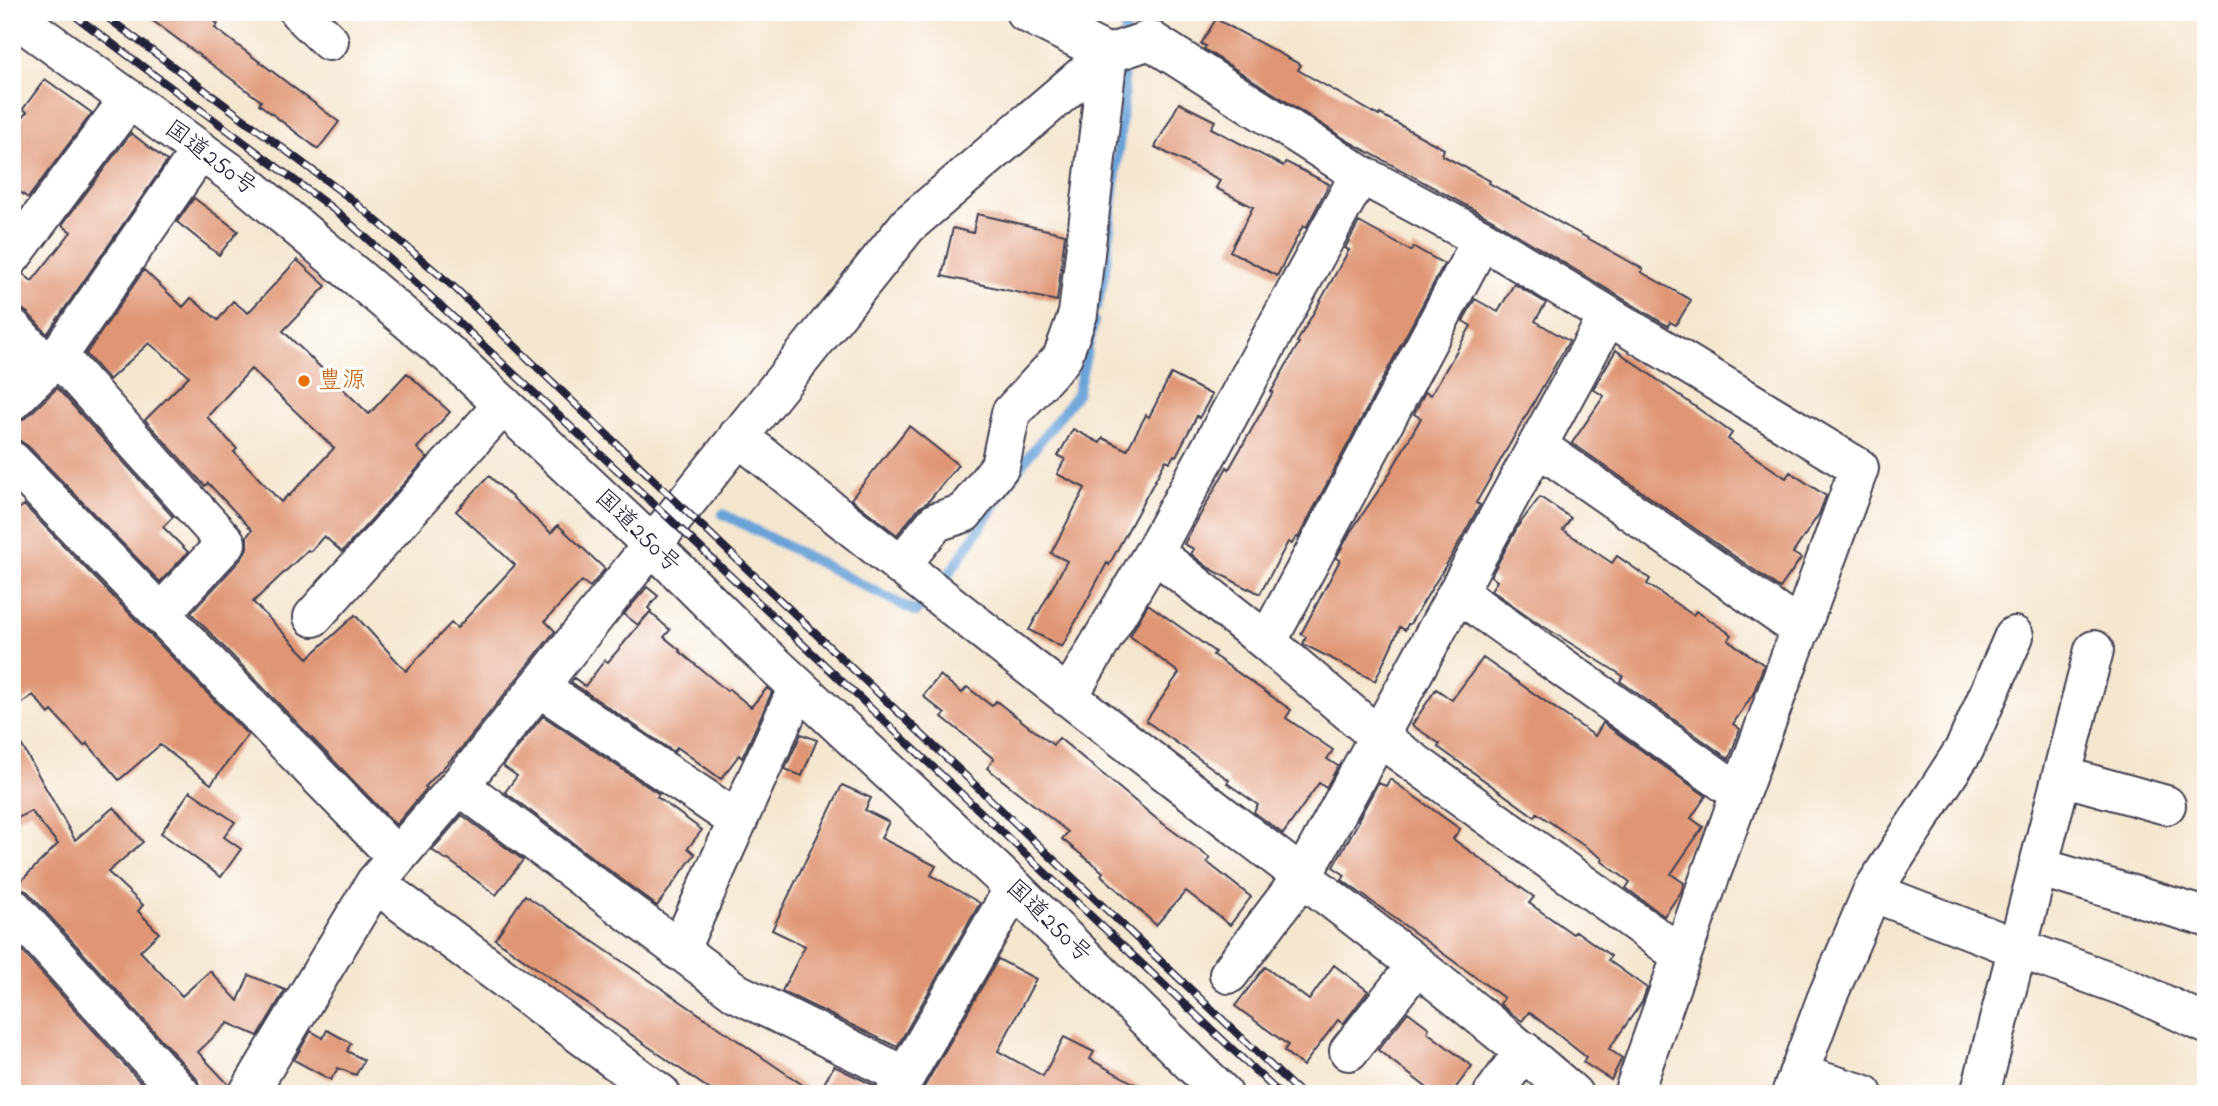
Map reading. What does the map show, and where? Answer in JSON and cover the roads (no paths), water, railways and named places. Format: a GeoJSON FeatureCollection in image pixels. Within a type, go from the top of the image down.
{"type":"FeatureCollection","features":[{"type":"Feature","properties":{"kind":"main road"},"geometry":{"type":"LineString","coordinates":[[299,12],[329,41]]}},
{"type":"Feature","properties":{"kind":"main road"},"geometry":{"type":"LineString","coordinates":[[1025,12],[1108,54]]}},
{"type":"Feature","properties":{"kind":"main road","name":"国道250号"},"geometry":{"type":"LineString","coordinates":[[12,15],[244,182],[453,358],[798,687],[1014,888],[1223,1094]]}},
{"type":"Feature","properties":{"kind":"main road"},"geometry":{"type":"LineString","coordinates":[[248,1094],[386,870],[539,687],[908,225],[1108,54],[1153,26],[1360,174],[1482,239],[1859,468],[1739,793],[1633,1094]]}},
{"type":"Feature","properties":{"kind":"main road"},"geometry":{"type":"LineString","coordinates":[[906,570],[936,522],[964,513],[1000,466],[1011,413],[1062,358],[1078,314],[1108,54]]}},
{"type":"Feature","properties":{"kind":"main road"},"geometry":{"type":"LineString","coordinates":[[12,256],[129,99]]}},
{"type":"Feature","properties":{"kind":"main road"},"geometry":{"type":"LineString","coordinates":[[12,401],[53,361],[200,151]]}},
{"type":"Feature","properties":{"kind":"main road"},"geometry":{"type":"LineString","coordinates":[[1068,697],[1154,552],[1360,174]]}},
{"type":"Feature","properties":{"kind":"main road"},"geometry":{"type":"LineString","coordinates":[[1266,642],[1482,239]]}},
{"type":"Feature","properties":{"kind":"main road"},"geometry":{"type":"LineString","coordinates":[[1229,974],[1302,877],[1539,447],[1608,316]]}},
{"type":"Feature","properties":{"kind":"main road"},"geometry":{"type":"LineString","coordinates":[[12,328],[53,361],[226,543],[160,614]]}},
{"type":"Feature","properties":{"kind":"main road"},"geometry":{"type":"LineString","coordinates":[[313,617],[503,405]]}},
{"type":"Feature","properties":{"kind":"main road"},"geometry":{"type":"LineString","coordinates":[[738,436],[1068,697],[1524,1051],[1573,1094]]}},
{"type":"Feature","properties":{"kind":"main road"},"geometry":{"type":"LineString","coordinates":[[1539,447],[1801,630]]}},
{"type":"Feature","properties":{"kind":"main road"},"geometry":{"type":"LineString","coordinates":[[12,461],[160,614],[386,870],[662,1094]]}},
{"type":"Feature","properties":{"kind":"main road"},"geometry":{"type":"LineString","coordinates":[[1154,552],[1379,737],[1681,955]]}},
{"type":"Feature","properties":{"kind":"main road"},"geometry":{"type":"LineString","coordinates":[[1458,593],[1739,793]]}},
{"type":"Feature","properties":{"kind":"main road"},"geometry":{"type":"LineString","coordinates":[[1863,1094],[1795,1084],[1826,1000],[1872,892],[1965,748],[2014,636]]}},
{"type":"Feature","properties":{"kind":"main road"},"geometry":{"type":"LineString","coordinates":[[1980,1094],[2094,650]]}},
{"type":"Feature","properties":{"kind":"main road"},"geometry":{"type":"LineString","coordinates":[[539,687],[738,821]]}},
{"type":"Feature","properties":{"kind":"main road"},"geometry":{"type":"LineString","coordinates":[[679,951],[798,687]]}},
{"type":"Feature","properties":{"kind":"main road"},"geometry":{"type":"LineString","coordinates":[[2062,776],[2166,805]]}},
{"type":"Feature","properties":{"kind":"main road"},"geometry":{"type":"LineString","coordinates":[[459,785],[737,993],[900,1085],[1014,888]]}},
{"type":"Feature","properties":{"kind":"main road"},"geometry":{"type":"LineString","coordinates":[[2038,867],[2206,917]]}},
{"type":"Feature","properties":{"kind":"main road"},"geometry":{"type":"LineString","coordinates":[[1872,892],[2129,988],[2206,1024]]}},
{"type":"Feature","properties":{"kind":"main road"},"geometry":{"type":"LineString","coordinates":[[12,907],[181,1094]]}},
{"type":"Feature","properties":{"kind":"main road"},"geometry":{"type":"LineString","coordinates":[[1349,1051],[1416,966]]}},
{"type":"Feature","properties":{"kind":"main road"},"geometry":{"type":"LineString","coordinates":[[1493,1094],[1524,1051]]}},
{"type":"Feature","properties":{"kind":"waterway"},"geometry":{"type":"LineString","coordinates":[[1125,12],[1125,38]]}},
{"type":"Feature","properties":{"kind":"waterway"},"geometry":{"type":"LineString","coordinates":[[1097,306],[1105,271],[1124,78]]}},
{"type":"Feature","properties":{"kind":"waterway"},"geometry":{"type":"LineString","coordinates":[[938,587],[1020,467],[1077,394],[1094,321]]}},
{"type":"Feature","properties":{"kind":"waterway"},"geometry":{"type":"LineString","coordinates":[[723,514],[916,612],[928,598]]}},
{"type":"Feature","properties":{"kind":"railway"},"geometry":{"type":"LineString","coordinates":[[70,12],[341,215],[672,521],[1280,1094]]}},
{"type":"Feature","properties":{"kind":"railway"},"geometry":{"type":"LineString","coordinates":[[100,12],[351,199],[456,289],[1301,1094]]}},
{"type":"Feature","properties":{"kind":"place","name":"豊源"},"geometry":{"type":"Point","coordinates":[304,381]}}]}
